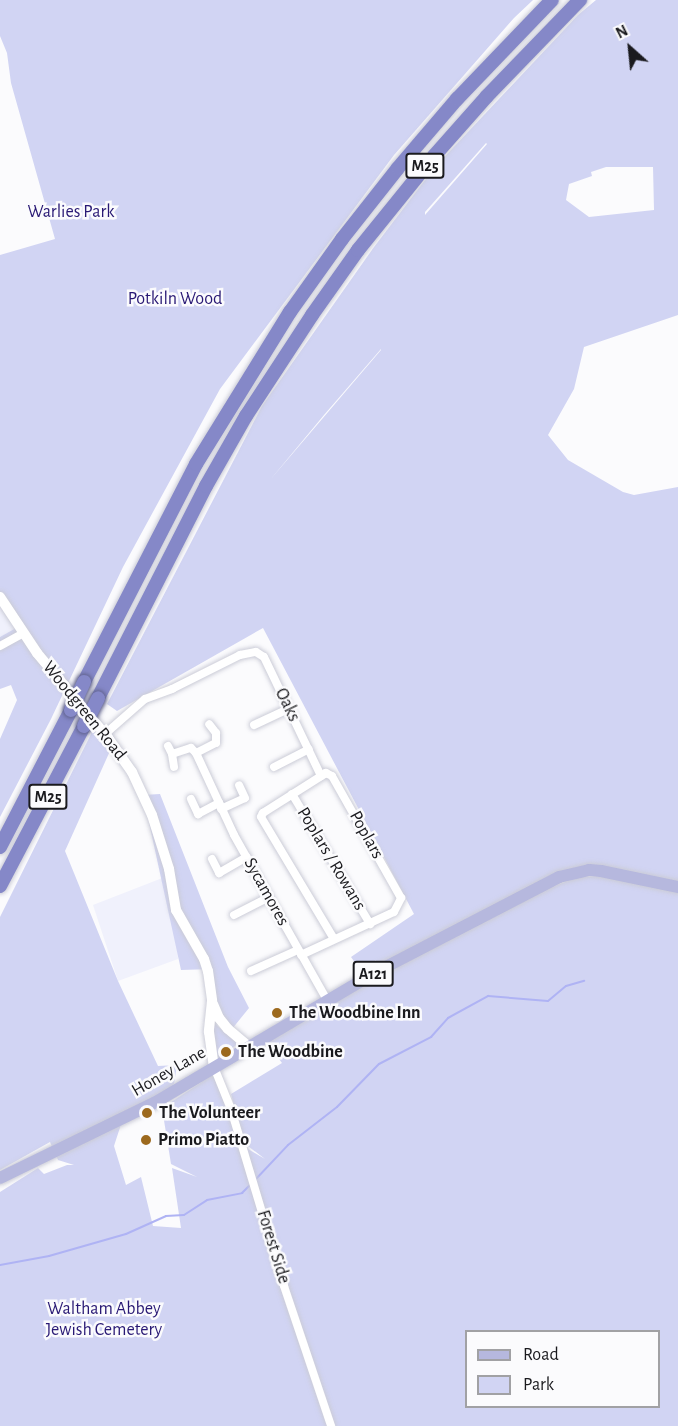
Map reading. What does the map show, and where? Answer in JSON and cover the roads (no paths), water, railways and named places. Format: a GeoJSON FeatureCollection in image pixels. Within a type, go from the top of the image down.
{"type":"FeatureCollection","features":[{"type":"Feature","properties":{"kind":"highway","name":"M25"},"geometry":{"type":"LineString","coordinates":[[0,848],[196,464],[290,312],[342,239],[405,160],[477,77],[552,0]]}},
{"type":"Feature","properties":{"kind":"highway","name":"M25"},"geometry":{"type":"LineString","coordinates":[[0,886],[206,486],[246,416],[312,315],[383,218],[434,156],[487,96],[580,0]]}},
{"type":"Feature","properties":{"kind":"highway","name":"M25"},"geometry":{"type":"LineString","coordinates":[[0,896],[10,868]]}},
{"type":"Feature","properties":{"kind":"main road","name":"Honey Lane"},"geometry":{"type":"LineString","coordinates":[[0,1178],[154,1104],[327,999],[559,877],[589,870],[619,873],[678,887]]}},
{"type":"Feature","properties":{"kind":"street","name":"Woodgreen Road"},"geometry":{"type":"LineString","coordinates":[[0,597],[23,633],[105,734],[132,772],[152,814],[169,869],[176,910],[204,959],[212,1001],[219,1018],[249,1046]]}},
{"type":"Feature","properties":{"kind":"street"},"geometry":{"type":"LineString","coordinates":[[0,646],[23,633]]}},
{"type":"Feature","properties":{"kind":"street","name":"Oaks"},"geometry":{"type":"LineString","coordinates":[[105,734],[145,699],[172,689],[240,655],[256,652],[264,657],[321,776]]}},
{"type":"Feature","properties":{"kind":"street"},"geometry":{"type":"LineString","coordinates":[[254,725],[288,709]]}},
{"type":"Feature","properties":{"kind":"street"},"geometry":{"type":"LineString","coordinates":[[172,754],[191,748],[196,753],[216,743],[216,732],[209,724]]}},
{"type":"Feature","properties":{"kind":"street"},"geometry":{"type":"LineString","coordinates":[[168,746],[174,766]]}},
{"type":"Feature","properties":{"kind":"street"},"geometry":{"type":"LineString","coordinates":[[274,766],[309,749]]}},
{"type":"Feature","properties":{"kind":"street","name":"Sycamores"},"geometry":{"type":"LineString","coordinates":[[196,753],[234,835],[327,999]]}},
{"type":"Feature","properties":{"kind":"street","name":"Poplars"},"geometry":{"type":"LineString","coordinates":[[321,776],[326,773],[332,776],[401,898],[394,912],[370,924]]}},
{"type":"Feature","properties":{"kind":"street"},"geometry":{"type":"LineString","coordinates":[[321,776],[263,813],[261,817],[334,939]]}},
{"type":"Feature","properties":{"kind":"street"},"geometry":{"type":"LineString","coordinates":[[191,799],[198,814],[245,798],[238,785]]}},
{"type":"Feature","properties":{"kind":"street","name":"Poplars / Rowans"},"geometry":{"type":"LineString","coordinates":[[292,794],[370,924]]}},
{"type":"Feature","properties":{"kind":"street"},"geometry":{"type":"LineString","coordinates":[[212,859],[219,873],[247,857]]}},
{"type":"Feature","properties":{"kind":"street"},"geometry":{"type":"LineString","coordinates":[[234,915],[269,897]]}},
{"type":"Feature","properties":{"kind":"street"},"geometry":{"type":"LineString","coordinates":[[250,971],[370,924]]}},
{"type":"Feature","properties":{"kind":"street","name":"Woodgreen Road"},"geometry":{"type":"LineString","coordinates":[[212,1001],[209,1032],[214,1067]]}},
{"type":"Feature","properties":{"kind":"street","name":"Forest Side"},"geometry":{"type":"LineString","coordinates":[[214,1067],[231,1109],[284,1286],[331,1426]]}},
{"type":"Feature","properties":{"kind":"waterway"},"geometry":{"type":"LineString","coordinates":[[255,1180],[288,1145],[337,1107],[379,1064],[431,1037],[448,1018],[488,996],[548,1001],[566,986],[584,981]]}},
{"type":"Feature","properties":{"kind":"waterway"},"geometry":{"type":"LineString","coordinates":[[0,1265],[49,1256],[126,1234],[166,1216],[184,1215],[207,1200],[242,1193],[251,1184]]}},
{"type":"Feature","properties":{"kind":"place","name":"The Woodbine Inn"},"geometry":{"type":"Point","coordinates":[277,1013]}},
{"type":"Feature","properties":{"kind":"place","name":"The Woodbine"},"geometry":{"type":"Point","coordinates":[226,1052]}},
{"type":"Feature","properties":{"kind":"place","name":"The Volunteer"},"geometry":{"type":"Point","coordinates":[147,1113]}},
{"type":"Feature","properties":{"kind":"place","name":"Primo Piatto"},"geometry":{"type":"Point","coordinates":[146,1140]}},
{"type":"Feature","properties":{"kind":"park label","name":"Warlies Park"},"geometry":{"type":"Point","coordinates":[71,212]}},
{"type":"Feature","properties":{"kind":"park label","name":"Potkiln Wood"},"geometry":{"type":"Point","coordinates":[175,299]}},
{"type":"Feature","properties":{"kind":"park label","name":"Waltham Abbey Jewish Cemetery"},"geometry":{"type":"Point","coordinates":[104,1320]}}]}
